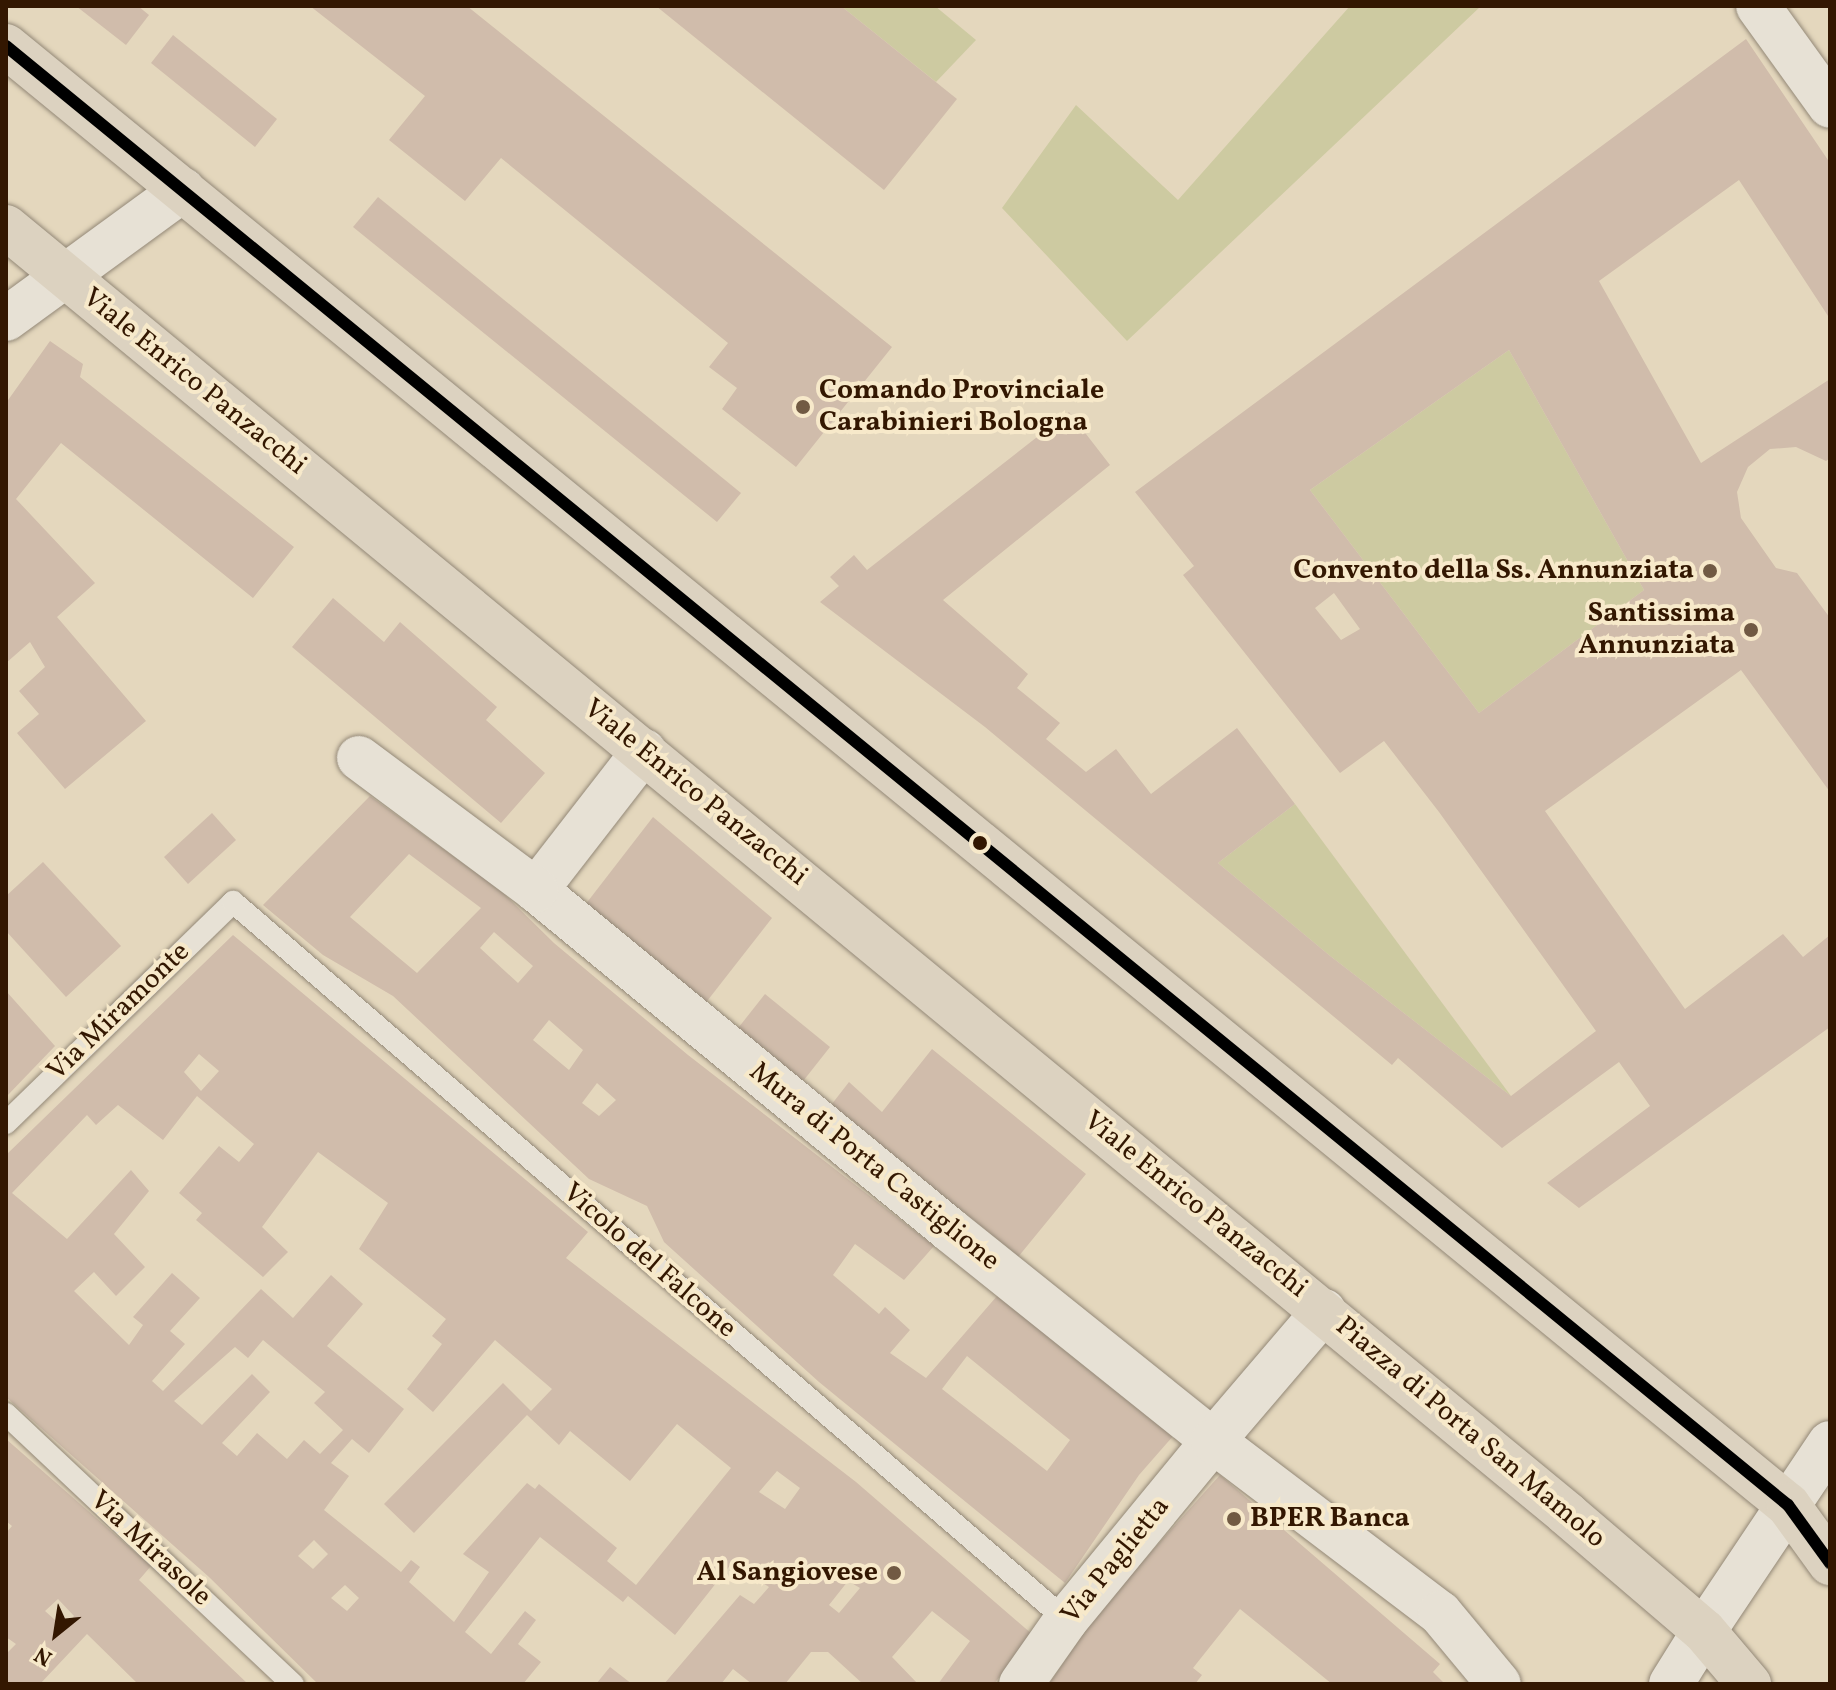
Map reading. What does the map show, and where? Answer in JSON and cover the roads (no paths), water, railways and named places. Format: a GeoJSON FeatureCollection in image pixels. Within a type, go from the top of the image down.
{"type":"FeatureCollection","features":[{"type":"Feature","properties":{"kind":"main road"},"geometry":{"type":"LineString","coordinates":[[6,46],[1788,1505],[1830,1563]]}},
{"type":"Feature","properties":{"kind":"main road","name":"Viale Enrico Panzacchi"},"geometry":{"type":"LineString","coordinates":[[6,227],[1324,1311]]}},
{"type":"Feature","properties":{"kind":"main road","name":"Piazza di Porta San Mamolo"},"geometry":{"type":"LineString","coordinates":[[1324,1311],[1704,1631],[1749,1684]]}},
{"type":"Feature","properties":{"kind":"street"},"geometry":{"type":"LineString","coordinates":[[1758,6],[1823,80]]}},
{"type":"Feature","properties":{"kind":"street","name":"Viale Enrico Panzacchi"},"geometry":{"type":"LineString","coordinates":[[64,275],[183,190]]}},
{"type":"Feature","properties":{"kind":"street"},"geometry":{"type":"LineString","coordinates":[[6,319],[64,275]]}},
{"type":"Feature","properties":{"kind":"street"},"geometry":{"type":"LineString","coordinates":[[536,890],[644,751]]}},
{"type":"Feature","properties":{"kind":"street","name":"Mura di Porta Castiglione"},"geometry":{"type":"LineString","coordinates":[[359,758],[536,890],[1213,1441]]}},
{"type":"Feature","properties":{"kind":"street","name":"Piazza di Porta San Mamolo"},"geometry":{"type":"LineString","coordinates":[[1213,1441],[1324,1311]]}},
{"type":"Feature","properties":{"kind":"street"},"geometry":{"type":"LineString","coordinates":[[1213,1441],[1440,1613],[1499,1684]]}},
{"type":"Feature","properties":{"kind":"street","name":"Via Paglietta"},"geometry":{"type":"LineString","coordinates":[[1021,1684],[1066,1620],[1213,1441]]}},
{"type":"Feature","properties":{"kind":"street"},"geometry":{"type":"LineString","coordinates":[[1671,1684],[1830,1443]]}},
{"type":"Feature","properties":{"kind":"lane","name":"Via Miramonte"},"geometry":{"type":"LineString","coordinates":[[6,1123],[233,902]]}},
{"type":"Feature","properties":{"kind":"lane","name":"Vicolo del Falcone"},"geometry":{"type":"LineString","coordinates":[[233,902],[1066,1620]]}},
{"type":"Feature","properties":{"kind":"lane","name":"Via Mirasole"},"geometry":{"type":"LineString","coordinates":[[6,1414],[293,1684]]}},
{"type":"Feature","properties":{"kind":"place","name":"Comando Provinciale Carabinieri Bologna"},"geometry":{"type":"Point","coordinates":[803,407]}},
{"type":"Feature","properties":{"kind":"place","name":"Convento della Ss. Annunziata"},"geometry":{"type":"Point","coordinates":[1710,571]}},
{"type":"Feature","properties":{"kind":"place","name":"Santissima Annunziata"},"geometry":{"type":"Point","coordinates":[1751,630]}},
{"type":"Feature","properties":{"kind":"place","name":"BPER Banca"},"geometry":{"type":"Point","coordinates":[1234,1519]}},
{"type":"Feature","properties":{"kind":"place","name":"Al Sangiovese"},"geometry":{"type":"Point","coordinates":[894,1573]}}]}
